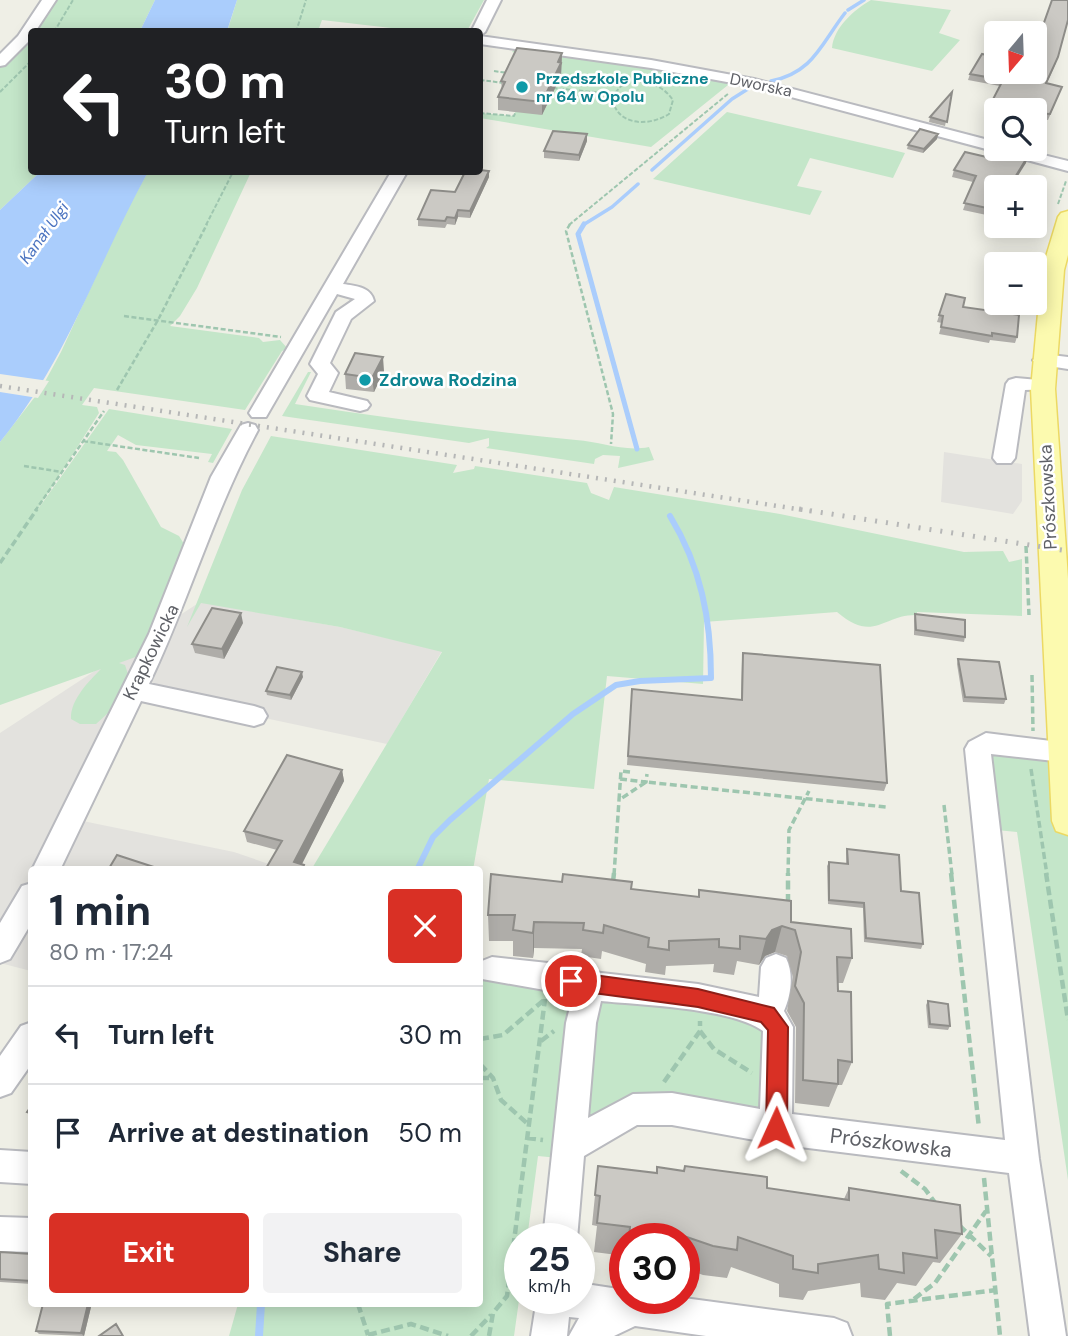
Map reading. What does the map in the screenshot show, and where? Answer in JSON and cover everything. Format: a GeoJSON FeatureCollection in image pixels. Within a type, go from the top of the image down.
{"type":"FeatureCollection","features":[{"type":"Feature","properties":{"kind":"main road","name":"Prószkowska"},"geometry":{"type":"LineString","coordinates":[[1068,217],[1053,270],[1043,372],[1068,821]]}},
{"type":"Feature","properties":{"kind":"street"},"geometry":{"type":"LineString","coordinates":[[30,28],[49,0]]}},
{"type":"Feature","properties":{"kind":"street"},"geometry":{"type":"LineString","coordinates":[[480,28],[494,0]]}},
{"type":"Feature","properties":{"kind":"street"},"geometry":{"type":"LineString","coordinates":[[0,62],[28,32]]}},
{"type":"Feature","properties":{"kind":"street","name":"Dworska"},"geometry":{"type":"LineString","coordinates":[[483,41],[506,50],[744,81],[861,109],[984,144]]}},
{"type":"Feature","properties":{"kind":"street"},"geometry":{"type":"LineString","coordinates":[[506,50],[540,60]]}},
{"type":"Feature","properties":{"kind":"street"},"geometry":{"type":"LineString","coordinates":[[1047,161],[1068,166]]}},
{"type":"Feature","properties":{"kind":"street","name":"Krapkowicka"},"geometry":{"type":"LineString","coordinates":[[48,866],[178,594],[222,477],[397,175]]}},
{"type":"Feature","properties":{"kind":"street"},"geometry":{"type":"LineString","coordinates":[[333,288],[358,292],[364,296],[365,301],[341,319],[320,363],[328,373],[317,396],[360,405]]}},
{"type":"Feature","properties":{"kind":"street"},"geometry":{"type":"LineString","coordinates":[[1004,458],[1016,384],[1068,363]]}},
{"type":"Feature","properties":{"kind":"street"},"geometry":{"type":"LineString","coordinates":[[133,690],[254,716]]}},
{"type":"Feature","properties":{"kind":"street"},"geometry":{"type":"LineString","coordinates":[[1048,1336],[1023,1159],[978,749],[986,743],[1064,736]]}},
{"type":"Feature","properties":{"kind":"street"},"geometry":{"type":"LineString","coordinates":[[0,950],[28,902]]}},
{"type":"Feature","properties":{"kind":"street"},"geometry":{"type":"LineString","coordinates":[[767,1015],[774,999],[776,967]]}},
{"type":"Feature","properties":{"kind":"street"},"geometry":{"type":"LineString","coordinates":[[492,970],[547,987],[593,986],[698,998],[767,1015],[778,1027],[776,1128]]}},
{"type":"Feature","properties":{"kind":"street"},"geometry":{"type":"LineString","coordinates":[[562,1223],[581,1023],[585,1003],[593,986]]}},
{"type":"Feature","properties":{"kind":"street"},"geometry":{"type":"LineString","coordinates":[[0,1082],[28,1042]]}},
{"type":"Feature","properties":{"kind":"street","name":"Prószkowska"},"geometry":{"type":"LineString","coordinates":[[569,1147],[633,1110],[672,1109],[776,1128],[1023,1159]]}},
{"type":"Feature","properties":{"kind":"street"},"geometry":{"type":"LineString","coordinates":[[0,1166],[28,1168]]}},
{"type":"Feature","properties":{"kind":"street"},"geometry":{"type":"LineString","coordinates":[[0,1234],[28,1235]]}},
{"type":"Feature","properties":{"kind":"street"},"geometry":{"type":"LineString","coordinates":[[549,1336],[553,1314]]}},
{"type":"Feature","properties":{"kind":"street"},"geometry":{"type":"LineString","coordinates":[[587,1336],[624,1314]]}},
{"type":"Feature","properties":{"kind":"street"},"geometry":{"type":"LineString","coordinates":[[672,1314],[834,1336]]}},
{"type":"Feature","properties":{"kind":"path"},"geometry":{"type":"LineString","coordinates":[[56,28],[73,0]]}},
{"type":"Feature","properties":{"kind":"path"},"geometry":{"type":"LineString","coordinates":[[297,28],[306,0]]}},
{"type":"Feature","properties":{"kind":"path"},"geometry":{"type":"LineString","coordinates":[[0,92],[28,64]]}},
{"type":"Feature","properties":{"kind":"path"},"geometry":{"type":"LineString","coordinates":[[494,71],[514,73]]}},
{"type":"Feature","properties":{"kind":"path"},"geometry":{"type":"LineString","coordinates":[[483,80],[513,84]]}},
{"type":"Feature","properties":{"kind":"path"},"geometry":{"type":"LineString","coordinates":[[611,444],[613,414],[566,231],[571,221],[628,178],[705,110],[744,81]]}},
{"type":"Feature","properties":{"kind":"path"},"geometry":{"type":"LineString","coordinates":[[646,82],[666,90],[673,105],[669,114],[661,120],[634,122],[615,110],[611,99],[614,94],[624,85],[646,82]]}},
{"type":"Feature","properties":{"kind":"path"},"geometry":{"type":"LineString","coordinates":[[551,88],[624,95]]}},
{"type":"Feature","properties":{"kind":"path"},"geometry":{"type":"LineString","coordinates":[[483,113],[513,116],[516,111]]}},
{"type":"Feature","properties":{"kind":"path"},"geometry":{"type":"LineString","coordinates":[[117,390],[158,320],[231,175]]}},
{"type":"Feature","properties":{"kind":"path"},"geometry":{"type":"LineString","coordinates":[[124,316],[302,340]]}},
{"type":"Feature","properties":{"kind":"path"},"geometry":{"type":"LineString","coordinates":[[0,563],[104,411]]}},
{"type":"Feature","properties":{"kind":"path"},"geometry":{"type":"LineString","coordinates":[[83,441],[199,458]]}},
{"type":"Feature","properties":{"kind":"path"},"geometry":{"type":"LineString","coordinates":[[24,466],[62,472]]}},
{"type":"Feature","properties":{"kind":"path"},"geometry":{"type":"LineString","coordinates":[[613,893],[621,771],[630,772]]}},
{"type":"Feature","properties":{"kind":"path"},"geometry":{"type":"LineString","coordinates":[[619,800],[646,782],[648,774]]}},
{"type":"Feature","properties":{"kind":"path"},"geometry":{"type":"LineString","coordinates":[[620,779],[886,807]]}},
{"type":"Feature","properties":{"kind":"path"},"geometry":{"type":"LineString","coordinates":[[788,914],[789,830],[809,791]]}},
{"type":"Feature","properties":{"kind":"path"},"geometry":{"type":"LineString","coordinates":[[944,805],[1000,1336]]}},
{"type":"Feature","properties":{"kind":"path"},"geometry":{"type":"LineString","coordinates":[[483,1038],[503,1035],[547,987]]}},
{"type":"Feature","properties":{"kind":"path"},"geometry":{"type":"LineString","coordinates":[[471,1336],[507,1296],[547,987]]}},
{"type":"Feature","properties":{"kind":"path"},"geometry":{"type":"LineString","coordinates":[[698,998],[700,1031],[715,1049],[777,1091]]}},
{"type":"Feature","properties":{"kind":"path"},"geometry":{"type":"LineString","coordinates":[[645,1110],[700,1031]]}},
{"type":"Feature","properties":{"kind":"path"},"geometry":{"type":"LineString","coordinates":[[483,1067],[493,1078],[501,1100],[529,1125]]}},
{"type":"Feature","properties":{"kind":"path"},"geometry":{"type":"LineString","coordinates":[[483,1078],[493,1078]]}},
{"type":"Feature","properties":{"kind":"path"},"geometry":{"type":"LineString","coordinates":[[872,1140],[883,1158],[930,1194],[941,1213]]}},
{"type":"Feature","properties":{"kind":"path"},"geometry":{"type":"LineString","coordinates":[[912,1300],[934,1283],[987,1209]]}},
{"type":"Feature","properties":{"kind":"path"},"geometry":{"type":"LineString","coordinates":[[955,1221],[992,1258]]}},
{"type":"Feature","properties":{"kind":"path"},"geometry":{"type":"LineString","coordinates":[[890,1336],[887,1304],[996,1290]]}},
{"type":"Feature","properties":{"kind":"path"},"geometry":{"type":"LineString","coordinates":[[359,1307],[368,1335],[411,1324],[448,1336]]}},
{"type":"Feature","properties":{"kind":"path"},"geometry":{"type":"LineString","coordinates":[[489,1336],[493,1313]]}},
{"type":"Feature","properties":{"kind":"shaded area"},"geometry":{"type":"Polygon","coordinates":[[[944,452],[1022,464],[1022,501],[1013,514],[941,502],[944,452]]]}},
{"type":"Feature","properties":{"kind":"shaded area"},"geometry":{"type":"Polygon","coordinates":[[[200,602],[340,627],[442,651],[387,744],[133,690],[73,819],[234,852],[274,866],[28,866],[28,970],[0,963],[0,733],[200,602]]]}},
{"type":"Feature","properties":{"kind":"green space"},"geometry":{"type":"Polygon","coordinates":[[[49,0],[155,0],[141,28],[28,28],[28,175],[37,175],[0,210],[0,62],[49,0]]]}},
{"type":"Feature","properties":{"kind":"green space"},"geometry":{"type":"Polygon","coordinates":[[[237,0],[484,0],[469,28],[391,28],[322,20],[319,28],[228,28],[237,0]]]}},
{"type":"Feature","properties":{"kind":"green space"},"geometry":{"type":"Polygon","coordinates":[[[871,0],[951,10],[939,33],[960,40],[932,71],[832,48],[841,26],[871,0]]]}},
{"type":"Feature","properties":{"kind":"green space"},"geometry":{"type":"Polygon","coordinates":[[[515,48],[733,81],[651,147],[483,119],[483,113],[513,116],[516,111],[545,109],[554,90],[541,84],[557,85],[561,76],[543,58],[512,52],[515,48]]]}},
{"type":"Feature","properties":{"kind":"green space"},"geometry":{"type":"Polygon","coordinates":[[[727,112],[905,153],[893,178],[810,158],[797,186],[822,191],[810,215],[653,179],[727,112]]]}},
{"type":"Feature","properties":{"kind":"green space"},"geometry":{"type":"Polygon","coordinates":[[[146,175],[250,175],[197,288],[180,316],[170,326],[259,338],[263,342],[280,340],[288,349],[282,351],[245,410],[94,388],[82,405],[97,407],[99,413],[36,512],[109,409],[232,429],[213,463],[208,462],[212,454],[136,445],[118,435],[107,451],[116,452],[123,460],[161,527],[179,536],[186,547],[141,655],[119,663],[125,665],[128,674],[108,713],[96,724],[80,724],[71,719],[74,705],[81,691],[101,669],[0,705],[0,442],[41,389],[127,209],[146,175]]]}},
{"type":"Feature","properties":{"kind":"green space"},"geometry":{"type":"Polygon","coordinates":[[[308,372],[311,372],[295,404],[506,433],[586,441],[622,448],[649,447],[654,460],[618,468],[620,456],[603,455],[595,459],[594,464],[486,448],[489,446],[489,438],[469,443],[282,416],[308,372]]]}},
{"type":"Feature","properties":{"kind":"green space"},"geometry":{"type":"Polygon","coordinates":[[[271,436],[457,465],[453,473],[474,469],[475,466],[587,483],[591,493],[609,500],[614,487],[780,514],[964,552],[1003,551],[1009,562],[1022,559],[1022,616],[917,612],[917,615],[870,627],[860,626],[837,612],[704,622],[703,684],[607,676],[594,789],[489,779],[474,866],[313,866],[442,652],[340,627],[201,603],[187,627],[242,490],[271,436]]]}},
{"type":"Feature","properties":{"kind":"green space"},"geometry":{"type":"Polygon","coordinates":[[[980,745],[1063,752],[1068,821],[1068,1180],[1017,832],[986,829],[980,745]]]}},
{"type":"Feature","properties":{"kind":"green space"},"geometry":{"type":"Polygon","coordinates":[[[483,978],[767,1015],[776,1128],[633,1110],[569,1159],[538,1156],[529,1223],[504,1223],[504,1314],[517,1314],[514,1336],[229,1336],[237,1307],[483,1307],[483,978]]]}},
{"type":"Feature","properties":{"kind":"water"},"geometry":{"type":"Polygon","coordinates":[[[155,0],[237,0],[228,28],[141,28],[155,0]]]}},
{"type":"Feature","properties":{"kind":"water","name":"Kanał Ulgi"},"geometry":{"type":"Polygon","coordinates":[[[37,175],[146,175],[63,345],[24,411],[0,442],[0,210],[37,175]]]}},
{"type":"Feature","properties":{"kind":"pier"},"geometry":{"type":"Polygon","coordinates":[[[0,374],[49,381],[38,398],[0,392],[0,374]]]}},
{"type":"Feature","properties":{"kind":"building"},"geometry":{"type":"Polygon","coordinates":[[[1052,0],[1068,0],[1068,20],[1058,57],[1047,81],[1047,21],[1045,21],[1052,0]]]}},
{"type":"Feature","properties":{"kind":"building","name":"Przedszkole Publiczne nr 64 w Opolu"},"geometry":{"type":"Polygon","coordinates":[[[517,48],[562,53],[558,62],[561,63],[542,102],[498,97],[505,82],[501,81],[517,48]]]}},
{"type":"Feature","properties":{"kind":"building"},"geometry":{"type":"Polygon","coordinates":[[[982,54],[984,77],[970,74],[982,54]]]}},
{"type":"Feature","properties":{"kind":"building"},"geometry":{"type":"Polygon","coordinates":[[[1047,83],[1062,87],[1050,114],[1047,114],[1047,98],[994,98],[1001,84],[1047,83]]]}},
{"type":"Feature","properties":{"kind":"building"},"geometry":{"type":"Polygon","coordinates":[[[952,92],[947,122],[930,117],[952,92]]]}},
{"type":"Feature","properties":{"kind":"building"},"geometry":{"type":"Polygon","coordinates":[[[920,129],[938,134],[924,149],[908,145],[920,129]]]}},
{"type":"Feature","properties":{"kind":"building"},"geometry":{"type":"Polygon","coordinates":[[[553,131],[587,134],[579,155],[544,151],[553,131]]]}},
{"type":"Feature","properties":{"kind":"building"},"geometry":{"type":"Polygon","coordinates":[[[965,152],[984,156],[984,161],[1025,161],[1016,175],[984,175],[984,207],[964,203],[976,176],[954,170],[965,152]]]}},
{"type":"Feature","properties":{"kind":"building"},"geometry":{"type":"Polygon","coordinates":[[[483,170],[489,171],[470,211],[458,210],[455,218],[447,217],[445,221],[418,219],[431,190],[455,192],[464,175],[483,175],[483,170]]]}},
{"type":"Feature","properties":{"kind":"building"},"geometry":{"type":"Polygon","coordinates":[[[946,294],[965,298],[963,307],[984,310],[984,315],[1019,315],[1017,337],[992,333],[992,336],[941,327],[943,316],[939,315],[946,294]]]}},
{"type":"Feature","properties":{"kind":"building"},"geometry":{"type":"Polygon","coordinates":[[[355,353],[383,357],[372,378],[345,374],[355,353]]]}},
{"type":"Feature","properties":{"kind":"building"},"geometry":{"type":"Polygon","coordinates":[[[212,608],[241,613],[222,649],[192,644],[212,608]]]}},
{"type":"Feature","properties":{"kind":"building"},"geometry":{"type":"Polygon","coordinates":[[[915,614],[965,620],[965,637],[916,630],[915,614]]]}},
{"type":"Feature","properties":{"kind":"building"},"geometry":{"type":"Polygon","coordinates":[[[743,653],[880,665],[887,783],[628,756],[632,689],[742,700],[743,653]]]}},
{"type":"Feature","properties":{"kind":"building"},"geometry":{"type":"Polygon","coordinates":[[[958,659],[999,662],[1006,699],[965,697],[958,659]]]}},
{"type":"Feature","properties":{"kind":"building"},"geometry":{"type":"Polygon","coordinates":[[[277,667],[302,672],[290,695],[266,691],[277,667]]]}},
{"type":"Feature","properties":{"kind":"building"},"geometry":{"type":"Polygon","coordinates":[[[287,755],[342,770],[294,862],[304,866],[267,866],[282,841],[244,831],[287,755]]]}},
{"type":"Feature","properties":{"kind":"building"},"geometry":{"type":"Polygon","coordinates":[[[847,849],[899,855],[901,891],[919,893],[923,944],[866,938],[864,903],[829,900],[829,862],[848,864],[847,849]]]}},
{"type":"Feature","properties":{"kind":"building"},"geometry":{"type":"Polygon","coordinates":[[[117,855],[151,866],[110,866],[117,855]]]}},
{"type":"Feature","properties":{"kind":"building"},"geometry":{"type":"Polygon","coordinates":[[[491,874],[562,882],[563,874],[632,882],[631,889],[699,897],[699,890],[791,901],[791,922],[851,929],[852,958],[837,957],[838,991],[851,992],[852,1062],[838,1060],[838,1084],[803,1080],[804,1003],[795,986],[801,952],[795,930],[782,926],[772,930],[766,939],[740,936],[740,949],[719,947],[719,939],[669,941],[669,950],[648,947],[649,938],[604,925],[603,933],[583,930],[584,923],[534,922],[533,933],[513,930],[515,915],[488,915],[491,874]]]}},
{"type":"Feature","properties":{"kind":"building"},"geometry":{"type":"Polygon","coordinates":[[[928,1001],[948,1004],[950,1026],[930,1024],[928,1001]]]}},
{"type":"Feature","properties":{"kind":"building"},"geometry":{"type":"Polygon","coordinates":[[[598,1166],[657,1173],[657,1167],[684,1171],[685,1166],[767,1177],[767,1188],[849,1200],[849,1188],[960,1205],[962,1234],[935,1230],[937,1258],[903,1253],[904,1273],[879,1269],[878,1255],[818,1264],[818,1273],[793,1269],[793,1256],[738,1237],[737,1250],[700,1242],[700,1223],[597,1223],[600,1196],[595,1195],[598,1166]]]}},
{"type":"Feature","properties":{"kind":"building"},"geometry":{"type":"Polygon","coordinates":[[[0,1252],[28,1254],[28,1281],[0,1279],[0,1252]]]}},
{"type":"Feature","properties":{"kind":"building"},"geometry":{"type":"Polygon","coordinates":[[[42,1307],[87,1307],[81,1333],[36,1331],[42,1307]]]}},
{"type":"Feature","properties":{"kind":"building"},"geometry":{"type":"Polygon","coordinates":[[[116,1324],[123,1336],[99,1336],[116,1324]]]}},
{"type":"Feature","properties":{"kind":"waterway"},"geometry":{"type":"LineString","coordinates":[[848,10],[864,0]]}},
{"type":"Feature","properties":{"kind":"waterway"},"geometry":{"type":"LineString","coordinates":[[771,81],[785,77],[807,64],[845,13]]}},
{"type":"Feature","properties":{"kind":"waterway"},"geometry":{"type":"LineString","coordinates":[[652,170],[732,99],[751,87]]}},
{"type":"Feature","properties":{"kind":"waterway"},"geometry":{"type":"LineString","coordinates":[[584,225],[612,207],[638,184]]}},
{"type":"Feature","properties":{"kind":"waterway"},"geometry":{"type":"LineString","coordinates":[[584,225],[578,234],[637,449]]}},
{"type":"Feature","properties":{"kind":"waterway"},"geometry":{"type":"LineString","coordinates":[[419,866],[433,837],[450,820],[573,714],[616,685],[640,681],[711,678],[709,635],[697,574],[670,516]]}},
{"type":"Feature","properties":{"kind":"waterway"},"geometry":{"type":"LineString","coordinates":[[259,1336],[261,1307]]}},
{"type":"Feature","properties":{"kind":"railway"},"geometry":{"type":"LineString","coordinates":[[0,386],[810,511]]}},
{"type":"Feature","properties":{"kind":"railway"},"geometry":{"type":"LineString","coordinates":[[799,509],[1068,551]]}},
{"type":"Feature","properties":{"kind":"place","name":"Przedszkole Publiczne nr 64 w Opolu"},"geometry":{"type":"Point","coordinates":[522,87]}},
{"type":"Feature","properties":{"kind":"place","name":"Zdrowa Rodzina"},"geometry":{"type":"Point","coordinates":[365,380]}},
{"type":"Feature","properties":{"kind":"route"},"geometry":{"type":"LineString","coordinates":[[571,981],[698,998],[760,1011],[767,1015],[778,1027],[776,1128]]}}]}
